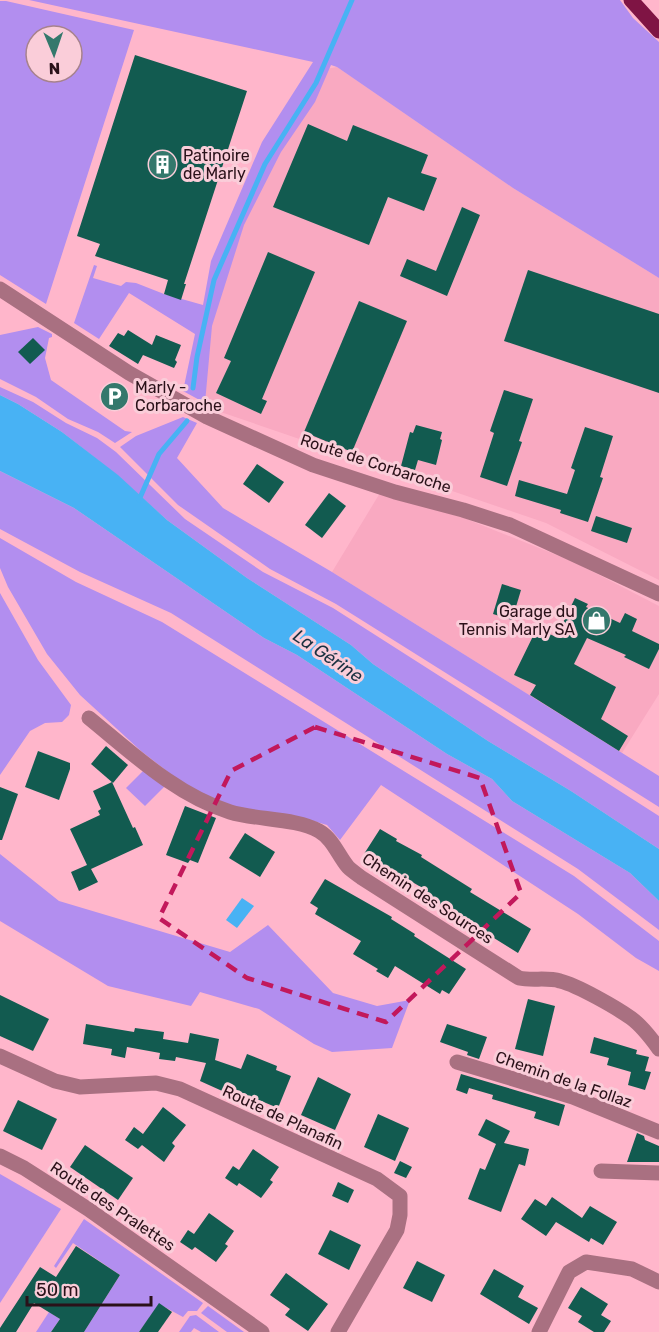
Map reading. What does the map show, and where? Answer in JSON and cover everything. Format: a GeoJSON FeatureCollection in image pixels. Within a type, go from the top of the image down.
{"type":"FeatureCollection","features":[{"type":"Feature","properties":{"kind":"main road"},"geometry":{"type":"LineString","coordinates":[[631,0],[659,31]]}},
{"type":"Feature","properties":{"kind":"street","name":"Route de Corbaroche"},"geometry":{"type":"LineString","coordinates":[[0,289],[129,373],[207,417],[313,465],[395,492],[510,525],[659,594]]}},
{"type":"Feature","properties":{"kind":"street","name":"Chemin des Sources"},"geometry":{"type":"LineString","coordinates":[[89,718],[175,786],[194,798],[231,813],[307,826],[321,832],[336,847],[348,867],[362,879],[519,978],[558,980],[575,986],[631,1018],[659,1049]]}},
{"type":"Feature","properties":{"kind":"street","name":"Route de Planafin"},"geometry":{"type":"LineString","coordinates":[[0,1056],[55,1081],[80,1087],[156,1083],[180,1089],[377,1179],[400,1196],[397,1230],[338,1332]]}},
{"type":"Feature","properties":{"kind":"street","name":"Chemin de la Follaz"},"geometry":{"type":"LineString","coordinates":[[457,1062],[573,1097],[659,1132]]}},
{"type":"Feature","properties":{"kind":"street","name":"Route des Pralettes"},"geometry":{"type":"LineString","coordinates":[[0,1156],[24,1168],[87,1209],[262,1332]]}},
{"type":"Feature","properties":{"kind":"street"},"geometry":{"type":"LineString","coordinates":[[601,1171],[659,1173]]}},
{"type":"Feature","properties":{"kind":"street"},"geometry":{"type":"LineString","coordinates":[[539,1332],[569,1272],[586,1262],[632,1269],[659,1282]]}},
{"type":"Feature","properties":{"kind":"highlighted area"},"geometry":{"type":"Polygon","coordinates":[[[315,727],[480,778],[521,893],[386,1022],[247,978],[159,918],[231,771],[315,727]]]}},
{"type":"Feature","properties":{"kind":"shaded area"},"geometry":{"type":"Polygon","coordinates":[[[29,0],[620,0],[633,18],[659,42],[659,278],[513,188],[331,65],[315,102],[281,152],[244,225],[212,326],[205,403],[183,391],[195,334],[129,293],[99,339],[74,323],[94,265],[97,266],[93,278],[121,286],[126,282],[136,283],[203,305],[211,261],[262,142],[313,62],[29,0]]]}},
{"type":"Feature","properties":{"kind":"shaded area"},"geometry":{"type":"Polygon","coordinates":[[[0,1],[134,30],[46,304],[0,275],[0,1]]]}},
{"type":"Feature","properties":{"kind":"shaded area"},"geometry":{"type":"Polygon","coordinates":[[[337,67],[513,188],[659,278],[659,580],[546,523],[197,404],[210,320],[242,225],[277,153],[326,69],[337,67]]]}},
{"type":"Feature","properties":{"kind":"shaded area"},"geometry":{"type":"Polygon","coordinates":[[[38,327],[52,334],[45,358],[51,380],[125,431],[132,432],[115,443],[98,432],[68,419],[36,397],[0,379],[0,335],[38,327]]]}},
{"type":"Feature","properties":{"kind":"shaded area"},"geometry":{"type":"Polygon","coordinates":[[[0,387],[33,402],[66,423],[97,438],[116,452],[185,519],[263,572],[333,608],[659,816],[659,849],[571,791],[488,741],[373,664],[351,645],[247,578],[167,520],[117,475],[62,432],[0,395],[0,387]]]}},
{"type":"Feature","properties":{"kind":"shaded area"},"geometry":{"type":"Polygon","coordinates":[[[183,417],[197,423],[177,458],[223,508],[332,572],[659,776],[659,807],[336,604],[270,569],[178,505],[120,447],[136,436],[183,417]]]}},
{"type":"Feature","properties":{"kind":"shaded area"},"geometry":{"type":"Polygon","coordinates":[[[0,471],[74,508],[264,638],[297,655],[447,754],[492,779],[512,801],[630,873],[659,901],[659,930],[578,869],[171,613],[80,572],[0,529],[0,471]]]}},
{"type":"Feature","properties":{"kind":"shaded area"},"geometry":{"type":"Polygon","coordinates":[[[380,493],[464,518],[574,562],[659,606],[659,694],[622,753],[332,572],[380,493]]]}},
{"type":"Feature","properties":{"kind":"shaded area"},"geometry":{"type":"Polygon","coordinates":[[[0,538],[76,582],[162,622],[574,876],[659,941],[659,971],[636,958],[578,914],[381,785],[340,840],[327,825],[232,807],[195,793],[141,751],[80,695],[47,654],[8,587],[0,568],[0,538]]]}},
{"type":"Feature","properties":{"kind":"shaded area"},"geometry":{"type":"Polygon","coordinates":[[[0,593],[38,660],[71,705],[69,715],[62,722],[45,723],[30,731],[0,775],[0,593]]]}},
{"type":"Feature","properties":{"kind":"shaded area"},"geometry":{"type":"Polygon","coordinates":[[[145,769],[165,786],[145,806],[126,788],[145,769]]]}},
{"type":"Feature","properties":{"kind":"shaded area"},"geometry":{"type":"Polygon","coordinates":[[[0,854],[59,901],[230,952],[268,925],[333,993],[377,1006],[410,1000],[392,1048],[332,1052],[314,1044],[259,1009],[200,992],[191,1006],[108,986],[0,921],[0,854]]]}},
{"type":"Feature","properties":{"kind":"shaded area"},"geometry":{"type":"Polygon","coordinates":[[[0,1174],[61,1209],[0,1303],[0,1174]]]}},
{"type":"Feature","properties":{"kind":"shaded area"},"geometry":{"type":"Polygon","coordinates":[[[84,1219],[203,1303],[197,1311],[188,1311],[183,1317],[159,1304],[139,1332],[84,1332],[120,1275],[73,1243],[56,1268],[54,1266],[84,1219]]]}},
{"type":"Feature","properties":{"kind":"shaded area"},"geometry":{"type":"Polygon","coordinates":[[[208,1306],[244,1332],[227,1332],[201,1313],[208,1306]]]}},
{"type":"Feature","properties":{"kind":"shaded area"},"geometry":{"type":"Polygon","coordinates":[[[49,1312],[60,1319],[51,1332],[36,1332],[49,1312]]]}},
{"type":"Feature","properties":{"kind":"shaded area"},"geometry":{"type":"Polygon","coordinates":[[[196,1315],[219,1332],[201,1332],[194,1328],[191,1332],[179,1332],[190,1316],[196,1315]]]}},
{"type":"Feature","properties":{"kind":"water","name":"La Gérine"},"geometry":{"type":"Polygon","coordinates":[[[0,395],[62,432],[118,475],[167,520],[247,578],[351,645],[373,664],[488,741],[571,791],[659,849],[659,901],[630,873],[512,801],[492,779],[447,754],[297,655],[264,638],[74,508],[0,471],[0,395]]]}},
{"type":"Feature","properties":{"kind":"water"},"geometry":{"type":"Polygon","coordinates":[[[242,898],[254,906],[237,928],[226,920],[242,898]]]}},
{"type":"Feature","properties":{"kind":"building","name":"Patinoire de Marly"},"geometry":{"type":"Polygon","coordinates":[[[135,55],[247,91],[184,284],[186,284],[181,300],[164,294],[168,280],[95,256],[100,244],[77,236],[135,55]]]}},
{"type":"Feature","properties":{"kind":"building"},"geometry":{"type":"Polygon","coordinates":[[[308,124],[347,141],[353,125],[428,155],[421,173],[437,178],[424,211],[388,197],[369,245],[273,207],[308,124]]]}},
{"type":"Feature","properties":{"kind":"building"},"geometry":{"type":"Polygon","coordinates":[[[462,207],[480,215],[447,296],[400,276],[407,259],[436,271],[462,207]]]}},
{"type":"Feature","properties":{"kind":"building"},"geometry":{"type":"Polygon","coordinates":[[[268,252],[315,272],[262,399],[267,401],[261,414],[216,393],[231,361],[224,358],[268,252]]]}},
{"type":"Feature","properties":{"kind":"building"},"geometry":{"type":"Polygon","coordinates":[[[528,270],[659,314],[659,393],[504,341],[528,270]]]}},
{"type":"Feature","properties":{"kind":"building"},"geometry":{"type":"Polygon","coordinates":[[[359,301],[407,321],[352,452],[304,432],[359,301]]]}},
{"type":"Feature","properties":{"kind":"building"},"geometry":{"type":"Polygon","coordinates":[[[128,330],[152,345],[156,335],[181,345],[174,368],[143,355],[138,364],[109,346],[118,333],[124,336],[128,330]]]}},
{"type":"Feature","properties":{"kind":"building"},"geometry":{"type":"Polygon","coordinates":[[[33,338],[45,350],[30,364],[18,352],[33,338]]]}},
{"type":"Feature","properties":{"kind":"building"},"geometry":{"type":"Polygon","coordinates":[[[504,390],[533,399],[507,486],[480,477],[494,433],[490,431],[504,390]]]}},
{"type":"Feature","properties":{"kind":"building"},"geometry":{"type":"Polygon","coordinates":[[[416,425],[442,432],[440,439],[442,440],[436,465],[418,460],[415,470],[401,466],[410,432],[413,433],[416,425]]]}},
{"type":"Feature","properties":{"kind":"building"},"geometry":{"type":"Polygon","coordinates":[[[585,427],[613,436],[600,477],[603,478],[588,522],[560,513],[561,510],[515,496],[519,480],[567,494],[575,470],[571,468],[585,427]]]}},
{"type":"Feature","properties":{"kind":"building"},"geometry":{"type":"Polygon","coordinates":[[[257,464],[284,482],[269,503],[243,484],[257,464]]]}},
{"type":"Feature","properties":{"kind":"building"},"geometry":{"type":"Polygon","coordinates":[[[329,493],[346,506],[322,538],[305,525],[329,493]]]}},
{"type":"Feature","properties":{"kind":"building"},"geometry":{"type":"Polygon","coordinates":[[[596,516],[632,528],[627,543],[591,531],[596,516]]]}},
{"type":"Feature","properties":{"kind":"building"},"geometry":{"type":"Polygon","coordinates":[[[502,584],[521,590],[512,620],[493,614],[502,584]]]}},
{"type":"Feature","properties":{"kind":"building"},"geometry":{"type":"Polygon","coordinates":[[[575,598],[588,604],[586,607],[620,623],[625,613],[637,619],[632,631],[659,644],[659,649],[649,669],[624,657],[626,655],[587,638],[574,664],[616,687],[601,719],[628,736],[619,751],[530,695],[536,685],[514,675],[537,628],[556,637],[575,598]]]}},
{"type":"Feature","properties":{"kind":"building"},"geometry":{"type":"Polygon","coordinates":[[[106,746],[128,765],[113,783],[91,764],[106,746]]]}},
{"type":"Feature","properties":{"kind":"building"},"geometry":{"type":"Polygon","coordinates":[[[38,751],[70,763],[59,800],[25,787],[38,751]]]}},
{"type":"Feature","properties":{"kind":"building"},"geometry":{"type":"Polygon","coordinates":[[[112,782],[143,845],[91,869],[98,882],[79,891],[71,872],[87,865],[70,829],[100,815],[98,811],[101,809],[93,791],[112,782]]]}},
{"type":"Feature","properties":{"kind":"building"},"geometry":{"type":"Polygon","coordinates":[[[0,787],[18,794],[2,840],[0,840],[0,787]]]}},
{"type":"Feature","properties":{"kind":"building"},"geometry":{"type":"Polygon","coordinates":[[[185,806],[216,818],[198,863],[190,860],[188,863],[166,855],[185,806]]]}},
{"type":"Feature","properties":{"kind":"building"},"geometry":{"type":"Polygon","coordinates":[[[380,829],[472,889],[470,892],[531,929],[518,953],[423,894],[426,890],[364,854],[380,829]]]}},
{"type":"Feature","properties":{"kind":"building"},"geometry":{"type":"Polygon","coordinates":[[[245,833],[275,852],[260,877],[229,858],[245,833]]]}},
{"type":"Feature","properties":{"kind":"building"},"geometry":{"type":"Polygon","coordinates":[[[325,879],[392,917],[391,919],[415,934],[414,936],[466,969],[449,994],[442,990],[440,994],[395,966],[388,978],[353,954],[361,941],[315,914],[318,908],[310,903],[325,879]]]}},
{"type":"Feature","properties":{"kind":"building"},"geometry":{"type":"Polygon","coordinates":[[[0,995],[49,1019],[33,1051],[0,1036],[0,995]]]}},
{"type":"Feature","properties":{"kind":"building"},"geometry":{"type":"Polygon","coordinates":[[[528,999],[555,1006],[543,1056],[515,1049],[528,999]]]}},
{"type":"Feature","properties":{"kind":"building"},"geometry":{"type":"Polygon","coordinates":[[[86,1024],[134,1032],[135,1028],[164,1032],[163,1039],[188,1043],[190,1033],[219,1039],[215,1060],[241,1069],[247,1054],[277,1066],[276,1070],[291,1076],[278,1108],[242,1093],[240,1099],[200,1081],[206,1063],[176,1057],[175,1061],[159,1059],[160,1053],[127,1047],[125,1058],[111,1055],[112,1049],[83,1044],[86,1024]]]}},
{"type":"Feature","properties":{"kind":"building"},"geometry":{"type":"Polygon","coordinates":[[[447,1024],[487,1037],[479,1059],[467,1055],[468,1052],[440,1042],[447,1024]]]}},
{"type":"Feature","properties":{"kind":"building"},"geometry":{"type":"Polygon","coordinates":[[[594,1037],[637,1050],[636,1054],[649,1057],[645,1071],[651,1072],[645,1090],[628,1085],[631,1072],[607,1065],[609,1058],[590,1053],[594,1037]]]}},
{"type":"Feature","properties":{"kind":"building"},"geometry":{"type":"Polygon","coordinates":[[[461,1074],[565,1105],[559,1126],[534,1118],[536,1112],[492,1099],[493,1095],[469,1088],[467,1094],[456,1090],[461,1074]]]}},
{"type":"Feature","properties":{"kind":"building"},"geometry":{"type":"Polygon","coordinates":[[[318,1077],[351,1094],[335,1130],[301,1115],[318,1077]]]}},
{"type":"Feature","properties":{"kind":"building"},"geometry":{"type":"Polygon","coordinates":[[[18,1100],[57,1119],[42,1150],[3,1131],[18,1100]]]}},
{"type":"Feature","properties":{"kind":"building"},"geometry":{"type":"Polygon","coordinates":[[[163,1107],[186,1125],[172,1143],[175,1146],[164,1162],[142,1145],[138,1149],[125,1140],[134,1127],[143,1134],[163,1107]]]}},
{"type":"Feature","properties":{"kind":"building"},"geometry":{"type":"Polygon","coordinates":[[[378,1114],[409,1128],[395,1161],[364,1147],[378,1114]]]}},
{"type":"Feature","properties":{"kind":"building"},"geometry":{"type":"Polygon","coordinates":[[[486,1119],[510,1131],[504,1143],[529,1149],[525,1166],[519,1164],[501,1212],[468,1199],[480,1168],[485,1170],[496,1144],[478,1135],[486,1119]]]}},
{"type":"Feature","properties":{"kind":"building"},"geometry":{"type":"Polygon","coordinates":[[[637,1133],[644,1136],[645,1140],[659,1146],[659,1162],[627,1162],[637,1133]]]}},
{"type":"Feature","properties":{"kind":"building"},"geometry":{"type":"Polygon","coordinates":[[[85,1145],[133,1178],[118,1200],[70,1167],[85,1145]]]}},
{"type":"Feature","properties":{"kind":"building"},"geometry":{"type":"Polygon","coordinates":[[[253,1149],[279,1167],[270,1180],[273,1182],[261,1198],[239,1183],[237,1186],[225,1178],[233,1166],[239,1170],[253,1149]]]}},
{"type":"Feature","properties":{"kind":"building"},"geometry":{"type":"Polygon","coordinates":[[[400,1161],[412,1167],[406,1178],[394,1173],[400,1161]]]}},
{"type":"Feature","properties":{"kind":"building"},"geometry":{"type":"Polygon","coordinates":[[[338,1182],[354,1190],[348,1203],[332,1196],[338,1182]]]}},
{"type":"Feature","properties":{"kind":"building"},"geometry":{"type":"Polygon","coordinates":[[[552,1197],[582,1218],[590,1206],[617,1222],[603,1245],[591,1238],[589,1242],[556,1222],[546,1236],[521,1219],[535,1199],[546,1206],[552,1197]]]}},
{"type":"Feature","properties":{"kind":"building"},"geometry":{"type":"Polygon","coordinates":[[[209,1213],[234,1231],[225,1244],[228,1246],[216,1262],[195,1247],[192,1250],[180,1242],[188,1230],[194,1234],[209,1213]]]}},
{"type":"Feature","properties":{"kind":"building"},"geometry":{"type":"Polygon","coordinates":[[[330,1230],[361,1245],[349,1270],[318,1254],[330,1230]]]}},
{"type":"Feature","properties":{"kind":"building"},"geometry":{"type":"Polygon","coordinates":[[[76,1246],[120,1275],[84,1332],[51,1332],[60,1319],[34,1303],[16,1332],[0,1332],[0,1328],[40,1267],[56,1277],[76,1246]]]}},
{"type":"Feature","properties":{"kind":"building"},"geometry":{"type":"Polygon","coordinates":[[[417,1261],[445,1275],[432,1302],[403,1288],[417,1261]]]}},
{"type":"Feature","properties":{"kind":"building"},"geometry":{"type":"Polygon","coordinates":[[[494,1269],[524,1286],[518,1297],[538,1308],[529,1324],[480,1294],[494,1269]]]}},
{"type":"Feature","properties":{"kind":"building"},"geometry":{"type":"Polygon","coordinates":[[[286,1273],[328,1304],[308,1331],[285,1315],[290,1309],[270,1295],[286,1273]]]}},
{"type":"Feature","properties":{"kind":"building"},"geometry":{"type":"Polygon","coordinates":[[[581,1287],[608,1304],[601,1315],[611,1321],[604,1332],[594,1332],[578,1322],[582,1316],[568,1308],[581,1287]]]}},
{"type":"Feature","properties":{"kind":"building"},"geometry":{"type":"Polygon","coordinates":[[[159,1303],[172,1312],[158,1332],[139,1332],[159,1303]]]}},
{"type":"Feature","properties":{"kind":"waterway"},"geometry":{"type":"LineString","coordinates":[[193,388],[197,357],[214,280],[265,164],[316,83],[352,0]]}},
{"type":"Feature","properties":{"kind":"waterway"},"geometry":{"type":"LineString","coordinates":[[139,500],[159,454],[187,421]]}},
{"type":"Feature","properties":{"kind":"place","name":"Patinoire de Marly"},"geometry":{"type":"Point","coordinates":[162,164]}},
{"type":"Feature","properties":{"kind":"place","name":"Marly - Corbaroche"},"geometry":{"type":"Point","coordinates":[114,396]}},
{"type":"Feature","properties":{"kind":"place","name":"Garage du Tennis Marly SA"},"geometry":{"type":"Point","coordinates":[596,620]}}]}
